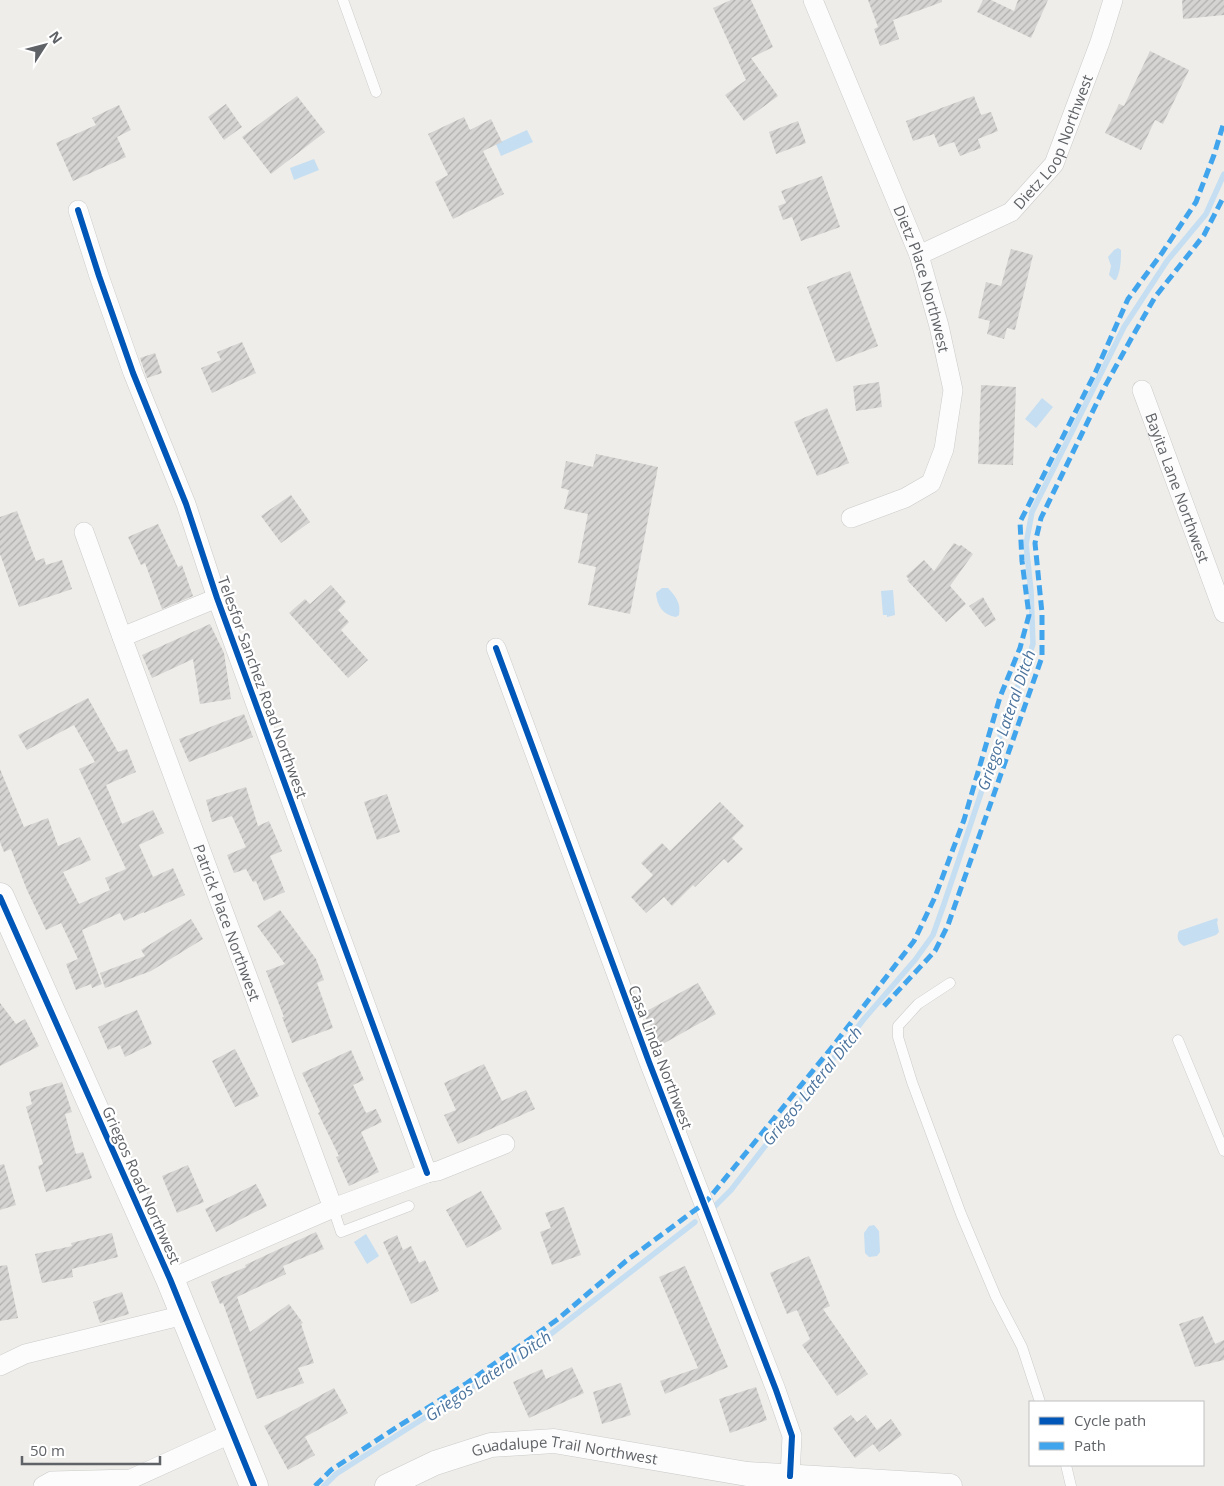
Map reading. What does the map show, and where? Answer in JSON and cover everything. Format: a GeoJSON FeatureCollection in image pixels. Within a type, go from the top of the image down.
{"type":"FeatureCollection","features":[{"type":"Feature","properties":{"kind":"main road","name":"Griegos Road Northwest"},"geometry":{"type":"LineString","coordinates":[[0,897],[170,1279],[254,1486]]}},
{"type":"Feature","properties":{"kind":"street","name":"Dietz Place Northwest"},"geometry":{"type":"LineString","coordinates":[[813,0],[919,255],[939,326],[953,390],[944,450],[932,483],[906,498],[851,518]]}},
{"type":"Feature","properties":{"kind":"street","name":"Dietz Loop Northwest"},"geometry":{"type":"LineString","coordinates":[[919,255],[1011,212],[1054,164],[1114,0]]}},
{"type":"Feature","properties":{"kind":"street","name":"Telesfor Sanchez Road Northwest"},"geometry":{"type":"LineString","coordinates":[[78,210],[133,373],[186,504],[217,598],[427,1173]]}},
{"type":"Feature","properties":{"kind":"street","name":"Bayita Lane Northwest"},"geometry":{"type":"LineString","coordinates":[[1142,390],[1224,613]]}},
{"type":"Feature","properties":{"kind":"street","name":"Patrick Place Northwest"},"geometry":{"type":"LineString","coordinates":[[84,532],[333,1208]]}},
{"type":"Feature","properties":{"kind":"street"},"geometry":{"type":"LineString","coordinates":[[122,637],[217,598]]}},
{"type":"Feature","properties":{"kind":"street","name":"Casa Linda Northwest"},"geometry":{"type":"LineString","coordinates":[[496,648],[649,1062],[779,1399],[792,1436],[790,1476]]}},
{"type":"Feature","properties":{"kind":"street"},"geometry":{"type":"LineString","coordinates":[[170,1279],[333,1208],[427,1173],[438,1171],[505,1144]]}},
{"type":"Feature","properties":{"kind":"street"},"geometry":{"type":"LineString","coordinates":[[0,1366],[25,1354],[184,1315]]}},
{"type":"Feature","properties":{"kind":"street"},"geometry":{"type":"LineString","coordinates":[[43,1486],[52,1481],[131,1478],[232,1433]]}},
{"type":"Feature","properties":{"kind":"street","name":"Guadalupe Trail Northwest"},"geometry":{"type":"LineString","coordinates":[[387,1486],[435,1462],[490,1445],[554,1441],[750,1480],[790,1476],[950,1486]]}},
{"type":"Feature","properties":{"kind":"lane"},"geometry":{"type":"LineString","coordinates":[[343,0],[376,92]]}},
{"type":"Feature","properties":{"kind":"lane"},"geometry":{"type":"LineString","coordinates":[[950,983],[918,1004],[898,1026],[898,1037],[912,1082],[961,1214],[996,1297],[1022,1347],[1040,1401]]}},
{"type":"Feature","properties":{"kind":"lane"},"geometry":{"type":"LineString","coordinates":[[1178,1040],[1224,1151]]}},
{"type":"Feature","properties":{"kind":"lane"},"geometry":{"type":"LineString","coordinates":[[333,1208],[341,1232],[409,1206]]}},
{"type":"Feature","properties":{"kind":"lane"},"geometry":{"type":"LineString","coordinates":[[1066,1466],[1071,1486]]}},
{"type":"Feature","properties":{"kind":"water"},"geometry":{"type":"Polygon","coordinates":[[[527,130],[533,142],[501,156],[496,144],[527,130]]]}},
{"type":"Feature","properties":{"kind":"water"},"geometry":{"type":"Polygon","coordinates":[[[314,159],[319,170],[294,180],[290,168],[314,159]]]}},
{"type":"Feature","properties":{"kind":"water"},"geometry":{"type":"Polygon","coordinates":[[[1118,248],[1121,250],[1120,265],[1118,276],[1114,280],[1109,275],[1111,266],[1108,257],[1118,248]]]}},
{"type":"Feature","properties":{"kind":"water"},"geometry":{"type":"Polygon","coordinates":[[[1042,398],[1053,407],[1036,428],[1025,419],[1042,398]]]}},
{"type":"Feature","properties":{"kind":"water"},"geometry":{"type":"Polygon","coordinates":[[[662,588],[668,588],[677,600],[679,615],[676,617],[664,612],[659,606],[656,593],[662,588]]]}},
{"type":"Feature","properties":{"kind":"water"},"geometry":{"type":"Polygon","coordinates":[[[893,590],[895,615],[887,617],[887,615],[883,615],[881,591],[893,590]]]}},
{"type":"Feature","properties":{"kind":"water"},"geometry":{"type":"Polygon","coordinates":[[[1217,918],[1219,932],[1216,935],[1184,946],[1179,942],[1179,931],[1217,918]]]}},
{"type":"Feature","properties":{"kind":"water"},"geometry":{"type":"Polygon","coordinates":[[[874,1225],[879,1231],[880,1252],[877,1256],[869,1257],[865,1253],[864,1233],[869,1226],[874,1225]]]}},
{"type":"Feature","properties":{"kind":"water"},"geometry":{"type":"Polygon","coordinates":[[[366,1234],[379,1256],[367,1264],[354,1242],[366,1234]]]}},
{"type":"Feature","properties":{"kind":"building"},"geometry":{"type":"Polygon","coordinates":[[[731,0],[751,0],[773,47],[751,58],[778,96],[744,121],[725,95],[746,80],[713,8],[731,0]]]}},
{"type":"Feature","properties":{"kind":"building"},"geometry":{"type":"Polygon","coordinates":[[[868,0],[942,0],[942,2],[893,20],[899,39],[880,46],[874,29],[878,27],[868,0]]]}},
{"type":"Feature","properties":{"kind":"building"},"geometry":{"type":"Polygon","coordinates":[[[983,0],[991,0],[1014,11],[1018,0],[1048,0],[1031,38],[977,12],[983,0]]]}},
{"type":"Feature","properties":{"kind":"building"},"geometry":{"type":"Polygon","coordinates":[[[1182,0],[1224,0],[1224,15],[1183,19],[1182,0]]]}},
{"type":"Feature","properties":{"kind":"building"},"geometry":{"type":"Polygon","coordinates":[[[1150,51],[1189,70],[1163,124],[1155,120],[1141,150],[1105,133],[1119,104],[1124,106],[1150,51]]]}},
{"type":"Feature","properties":{"kind":"building"},"geometry":{"type":"Polygon","coordinates":[[[297,96],[325,132],[271,174],[242,137],[297,96]]]}},
{"type":"Feature","properties":{"kind":"building"},"geometry":{"type":"Polygon","coordinates":[[[974,96],[981,115],[991,112],[998,131],[978,139],[981,148],[960,156],[954,142],[939,147],[934,134],[913,141],[906,121],[974,96]]]}},
{"type":"Feature","properties":{"kind":"building"},"geometry":{"type":"Polygon","coordinates":[[[226,104],[242,127],[224,140],[208,117],[226,104]]]}},
{"type":"Feature","properties":{"kind":"building"},"geometry":{"type":"Polygon","coordinates":[[[119,105],[131,130],[117,137],[126,157],[73,181],[56,143],[96,125],[92,118],[119,105]]]}},
{"type":"Feature","properties":{"kind":"building"},"geometry":{"type":"Polygon","coordinates":[[[464,117],[470,130],[491,119],[502,142],[483,151],[504,194],[453,219],[435,182],[448,175],[428,134],[464,117]]]}},
{"type":"Feature","properties":{"kind":"building"},"geometry":{"type":"Polygon","coordinates":[[[798,121],[806,143],[776,154],[769,132],[798,121]]]}},
{"type":"Feature","properties":{"kind":"building"},"geometry":{"type":"Polygon","coordinates":[[[822,176],[840,227],[801,241],[792,217],[783,220],[778,206],[786,203],[781,191],[822,176]]]}},
{"type":"Feature","properties":{"kind":"building"},"geometry":{"type":"Polygon","coordinates":[[[1011,249],[1033,255],[1015,330],[1007,328],[1004,339],[987,334],[990,321],[978,318],[986,282],[1001,286],[1011,249]]]}},
{"type":"Feature","properties":{"kind":"building"},"geometry":{"type":"Polygon","coordinates":[[[850,271],[878,346],[836,362],[807,287],[850,271]]]}},
{"type":"Feature","properties":{"kind":"building"},"geometry":{"type":"Polygon","coordinates":[[[242,342],[256,373],[212,393],[201,368],[221,360],[217,352],[242,342]]]}},
{"type":"Feature","properties":{"kind":"building"},"geometry":{"type":"Polygon","coordinates":[[[155,353],[162,373],[147,378],[140,358],[155,353]]]}},
{"type":"Feature","properties":{"kind":"building"},"geometry":{"type":"Polygon","coordinates":[[[879,382],[882,407],[856,411],[853,386],[879,382]]]}},
{"type":"Feature","properties":{"kind":"building"},"geometry":{"type":"Polygon","coordinates":[[[981,385],[1016,387],[1013,465],[978,464],[981,385]]]}},
{"type":"Feature","properties":{"kind":"building"},"geometry":{"type":"Polygon","coordinates":[[[827,408],[849,463],[817,476],[794,422],[827,408]]]}},
{"type":"Feature","properties":{"kind":"building"},"geometry":{"type":"Polygon","coordinates":[[[596,454],[658,467],[630,614],[588,605],[596,567],[578,563],[588,514],[564,509],[569,490],[561,488],[566,461],[593,467],[596,454]]]}},
{"type":"Feature","properties":{"kind":"building"},"geometry":{"type":"Polygon","coordinates":[[[291,495],[310,522],[281,543],[261,516],[291,495]]]}},
{"type":"Feature","properties":{"kind":"building"},"geometry":{"type":"Polygon","coordinates":[[[17,511],[36,561],[44,558],[46,565],[62,560],[72,589],[19,607],[0,554],[0,517],[17,511]]]}},
{"type":"Feature","properties":{"kind":"building"},"geometry":{"type":"Polygon","coordinates":[[[158,524],[178,567],[182,565],[193,596],[162,609],[145,563],[141,565],[128,537],[158,524]]]}},
{"type":"Feature","properties":{"kind":"building"},"geometry":{"type":"Polygon","coordinates":[[[954,543],[959,546],[961,545],[973,554],[950,586],[966,604],[946,622],[907,580],[909,579],[906,576],[924,560],[934,571],[954,543]]]}},
{"type":"Feature","properties":{"kind":"building"},"geometry":{"type":"Polygon","coordinates":[[[331,585],[346,602],[338,610],[349,622],[341,630],[368,660],[348,678],[289,613],[305,599],[310,604],[331,585]]]}},
{"type":"Feature","properties":{"kind":"building"},"geometry":{"type":"Polygon","coordinates":[[[983,597],[996,620],[985,627],[969,606],[983,597]]]}},
{"type":"Feature","properties":{"kind":"building"},"geometry":{"type":"Polygon","coordinates":[[[210,624],[224,653],[231,699],[200,704],[193,659],[152,678],[142,655],[210,624]]]}},
{"type":"Feature","properties":{"kind":"building"},"geometry":{"type":"Polygon","coordinates":[[[88,698],[118,752],[127,749],[136,772],[106,785],[122,824],[153,810],[164,833],[139,845],[153,877],[173,868],[185,895],[124,921],[120,913],[82,930],[102,984],[92,988],[91,984],[76,990],[66,964],[78,959],[61,923],[46,930],[27,890],[11,849],[4,852],[0,842],[0,769],[24,827],[48,818],[58,846],[80,837],[91,860],[63,872],[79,904],[110,890],[105,878],[126,869],[79,769],[95,762],[74,725],[27,750],[18,735],[88,698]]]}},
{"type":"Feature","properties":{"kind":"building"},"geometry":{"type":"Polygon","coordinates":[[[244,714],[253,737],[189,762],[179,739],[244,714]]]}},
{"type":"Feature","properties":{"kind":"building"},"geometry":{"type":"Polygon","coordinates":[[[246,787],[258,826],[269,821],[282,851],[270,856],[285,892],[264,901],[256,881],[253,882],[246,869],[234,873],[227,855],[246,847],[232,816],[212,822],[206,800],[246,787]]]}},
{"type":"Feature","properties":{"kind":"building"},"geometry":{"type":"Polygon","coordinates":[[[387,794],[400,832],[377,840],[364,802],[387,794]]]}},
{"type":"Feature","properties":{"kind":"building"},"geometry":{"type":"Polygon","coordinates":[[[720,802],[744,826],[732,838],[743,849],[728,863],[724,859],[672,906],[664,897],[646,913],[631,897],[653,875],[641,863],[662,843],[670,851],[720,802]]]}},
{"type":"Feature","properties":{"kind":"building"},"geometry":{"type":"Polygon","coordinates":[[[280,910],[316,959],[324,980],[317,983],[333,1028],[292,1043],[266,971],[285,964],[257,926],[280,910]]]}},
{"type":"Feature","properties":{"kind":"building"},"geometry":{"type":"Polygon","coordinates":[[[191,919],[203,939],[151,971],[105,988],[100,973],[145,956],[141,950],[191,919]]]}},
{"type":"Feature","properties":{"kind":"building"},"geometry":{"type":"Polygon","coordinates":[[[698,983],[716,1014],[661,1045],[643,1013],[698,983]]]}},
{"type":"Feature","properties":{"kind":"building"},"geometry":{"type":"Polygon","coordinates":[[[0,1003],[16,1024],[25,1019],[39,1046],[0,1066],[0,1003]]]}},
{"type":"Feature","properties":{"kind":"building"},"geometry":{"type":"Polygon","coordinates":[[[137,1010],[152,1044],[125,1057],[120,1045],[108,1050],[98,1027],[137,1010]]]}},
{"type":"Feature","properties":{"kind":"building"},"geometry":{"type":"Polygon","coordinates":[[[235,1049],[259,1096],[235,1107],[212,1061],[235,1049]]]}},
{"type":"Feature","properties":{"kind":"building"},"geometry":{"type":"Polygon","coordinates":[[[351,1050],[364,1080],[353,1085],[366,1113],[376,1109],[382,1122],[361,1132],[379,1172],[349,1186],[336,1157],[339,1156],[318,1113],[320,1112],[302,1073],[351,1050]]]}},
{"type":"Feature","properties":{"kind":"building"},"geometry":{"type":"Polygon","coordinates":[[[484,1064],[502,1101],[526,1090],[535,1109],[458,1144],[444,1115],[456,1110],[444,1083],[484,1064]]]}},
{"type":"Feature","properties":{"kind":"building"},"geometry":{"type":"Polygon","coordinates":[[[62,1082],[72,1112],[65,1114],[76,1154],[83,1152],[92,1178],[46,1192],[38,1166],[43,1164],[26,1107],[32,1104],[29,1092],[62,1082]]]}},
{"type":"Feature","properties":{"kind":"building"},"geometry":{"type":"Polygon","coordinates":[[[4,1164],[16,1205],[0,1210],[0,1165],[4,1164]]]}},
{"type":"Feature","properties":{"kind":"building"},"geometry":{"type":"Polygon","coordinates":[[[188,1165],[204,1202],[177,1213],[162,1176],[188,1165]]]}},
{"type":"Feature","properties":{"kind":"building"},"geometry":{"type":"Polygon","coordinates":[[[256,1184],[267,1206],[216,1232],[205,1209],[256,1184]]]}},
{"type":"Feature","properties":{"kind":"building"},"geometry":{"type":"Polygon","coordinates":[[[481,1191],[502,1229],[467,1248],[446,1210],[481,1191]]]}},
{"type":"Feature","properties":{"kind":"building"},"geometry":{"type":"Polygon","coordinates":[[[564,1207],[581,1255],[552,1265],[540,1232],[551,1228],[545,1213],[564,1207]]]}},
{"type":"Feature","properties":{"kind":"building"},"geometry":{"type":"Polygon","coordinates":[[[316,1232],[324,1249],[283,1266],[286,1274],[237,1297],[250,1332],[289,1304],[303,1323],[301,1324],[314,1363],[298,1368],[304,1383],[257,1399],[223,1303],[220,1304],[211,1282],[246,1267],[245,1265],[316,1232]]]}},
{"type":"Feature","properties":{"kind":"building"},"geometry":{"type":"Polygon","coordinates":[[[112,1233],[118,1257],[72,1269],[73,1277],[42,1283],[35,1254],[72,1246],[71,1243],[112,1233]]]}},
{"type":"Feature","properties":{"kind":"building"},"geometry":{"type":"Polygon","coordinates":[[[397,1235],[403,1250],[411,1246],[419,1263],[425,1260],[439,1291],[411,1304],[383,1242],[397,1235]]]}},
{"type":"Feature","properties":{"kind":"building"},"geometry":{"type":"Polygon","coordinates":[[[809,1256],[830,1306],[823,1309],[868,1374],[837,1396],[802,1345],[810,1339],[797,1310],[787,1314],[770,1273],[809,1256]]]}},
{"type":"Feature","properties":{"kind":"building"},"geometry":{"type":"Polygon","coordinates":[[[7,1265],[18,1318],[0,1321],[0,1266],[7,1265]]]}},
{"type":"Feature","properties":{"kind":"building"},"geometry":{"type":"Polygon","coordinates":[[[685,1266],[728,1367],[665,1394],[660,1381],[698,1368],[659,1277],[685,1266]]]}},
{"type":"Feature","properties":{"kind":"building"},"geometry":{"type":"Polygon","coordinates":[[[122,1292],[129,1314],[100,1323],[93,1302],[122,1292]]]}},
{"type":"Feature","properties":{"kind":"building"},"geometry":{"type":"Polygon","coordinates":[[[1203,1316],[1215,1344],[1224,1340],[1224,1360],[1195,1367],[1179,1324],[1203,1316]]]}},
{"type":"Feature","properties":{"kind":"building"},"geometry":{"type":"Polygon","coordinates":[[[572,1367],[584,1393],[529,1418],[513,1382],[542,1369],[546,1379],[572,1367]]]}},
{"type":"Feature","properties":{"kind":"building"},"geometry":{"type":"Polygon","coordinates":[[[621,1383],[631,1415],[602,1424],[593,1392],[621,1383]]]}},
{"type":"Feature","properties":{"kind":"building"},"geometry":{"type":"Polygon","coordinates":[[[756,1387],[767,1420],[730,1433],[719,1399],[756,1387]]]}},
{"type":"Feature","properties":{"kind":"building"},"geometry":{"type":"Polygon","coordinates":[[[334,1388],[348,1413],[305,1437],[315,1455],[288,1470],[264,1426],[334,1388]]]}},
{"type":"Feature","properties":{"kind":"building"},"geometry":{"type":"Polygon","coordinates":[[[851,1415],[857,1422],[866,1415],[877,1430],[891,1419],[902,1435],[879,1452],[873,1444],[855,1458],[833,1428],[851,1415]]]}},
{"type":"Feature","properties":{"kind":"waterway","name":"Griegos Lateral Ditch"},"geometry":{"type":"LineString","coordinates":[[715,1206],[731,1190],[864,1019],[915,960],[933,935],[1033,644],[1031,591],[1026,544],[1032,512],[1124,327],[1167,261],[1206,214],[1224,174]]}},
{"type":"Feature","properties":{"kind":"waterway","name":"Griegos Lateral Ditch"},"geometry":{"type":"LineString","coordinates":[[324,1486],[336,1474],[525,1354],[695,1222]]}},
{"type":"Feature","properties":{"kind":"marked path"},"geometry":{"type":"LineString","coordinates":[[315,1486],[331,1470],[467,1383],[558,1319],[626,1261],[706,1202],[833,1046],[914,941],[935,897],[964,820],[1000,697],[1020,648],[1029,615],[1022,561],[1020,522],[1096,371],[1128,299],[1196,202],[1224,122]]}},
{"type":"Feature","properties":{"kind":"marked path"},"geometry":{"type":"LineString","coordinates":[[884,1006],[935,951],[948,925],[1042,657],[1042,613],[1035,543],[1041,518],[1104,388],[1131,339],[1155,297],[1204,235],[1224,196]]}},
{"type":"Feature","properties":{"kind":"cycle path"},"geometry":{"type":"LineString","coordinates":[[78,210],[133,373],[186,504],[217,598],[427,1173]]}},
{"type":"Feature","properties":{"kind":"cycle path"},"geometry":{"type":"LineString","coordinates":[[496,648],[649,1062],[776,1390],[792,1436],[790,1476]]}},
{"type":"Feature","properties":{"kind":"cycle path"},"geometry":{"type":"LineString","coordinates":[[0,897],[170,1279],[254,1486]]}}]}
